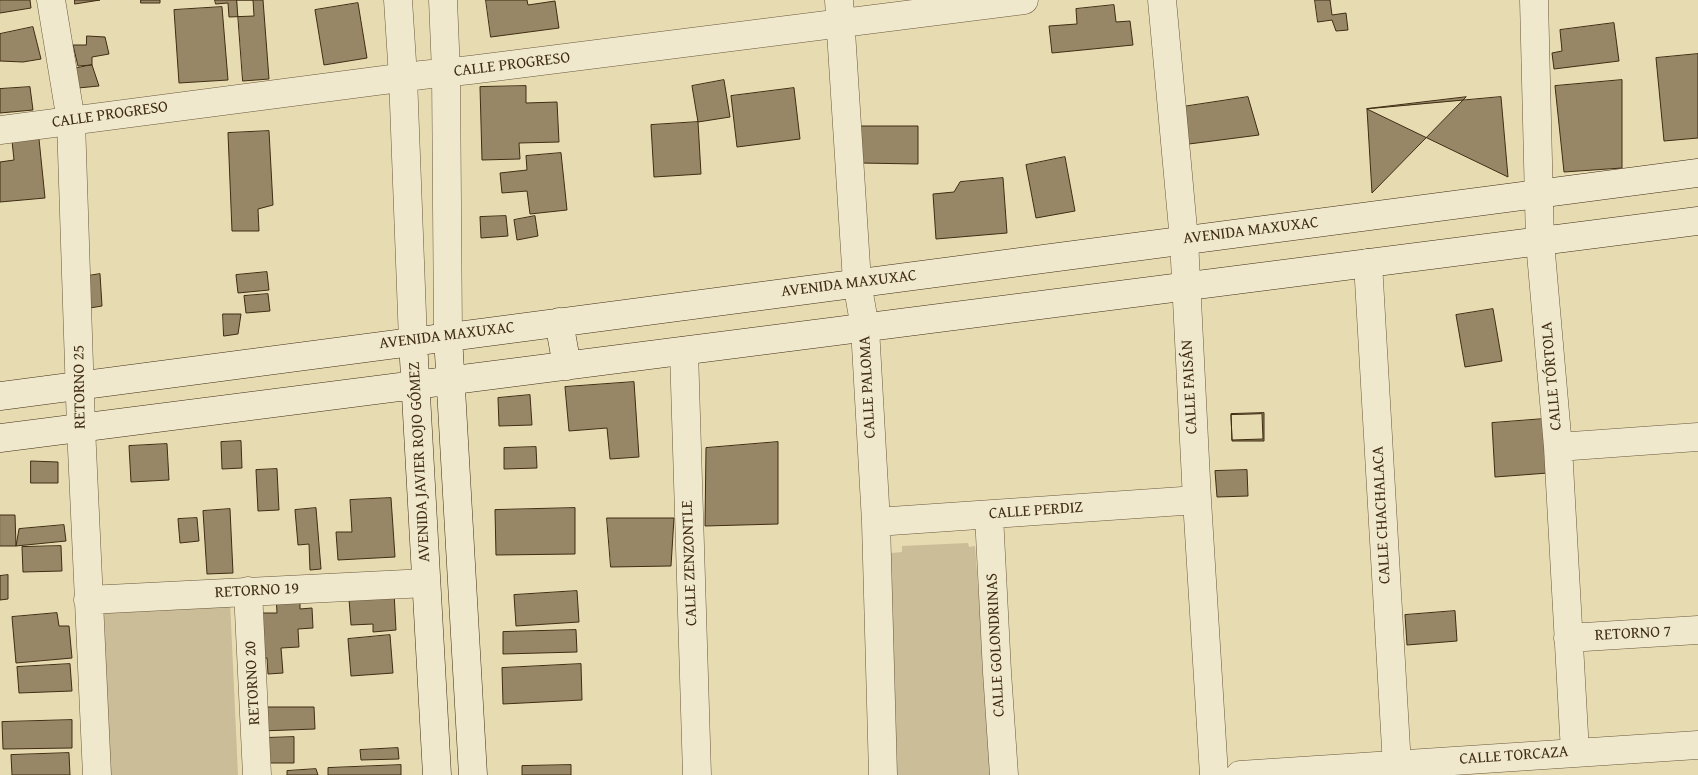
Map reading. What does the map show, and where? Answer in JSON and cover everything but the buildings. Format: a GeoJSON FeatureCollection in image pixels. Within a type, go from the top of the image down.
{"type":"FeatureCollection","features":[{"type":"Feature","properties":{"kind":"street","name":"RETORNO 25"},"geometry":{"type":"LineString","coordinates":[[51,0],[71,120],[81,428],[97,775]]}},
{"type":"Feature","properties":{"kind":"street","name":"AVENIDA JAVIER ROJO GÓMEZ"},"geometry":{"type":"LineString","coordinates":[[398,0],[415,385],[437,775]]}},
{"type":"Feature","properties":{"kind":"street"},"geometry":{"type":"LineString","coordinates":[[443,0],[446,72],[448,336],[473,775]]}},
{"type":"Feature","properties":{"kind":"street","name":"CALLE PROGRESO"},"geometry":{"type":"LineString","coordinates":[[0,130],[446,72],[840,12],[1024,0]]}},
{"type":"Feature","properties":{"kind":"street","name":"CALLE FAISÁN"},"geometry":{"type":"LineString","coordinates":[[1162,0],[1184,240],[1185,287],[1214,775]]}},
{"type":"Feature","properties":{"kind":"street","name":"CALLE TÓRTOLA"},"geometry":{"type":"LineString","coordinates":[[1534,0],[1540,242],[1558,447],[1574,752]]}},
{"type":"Feature","properties":{"kind":"street","name":"CALLE PALOMA"},"geometry":{"type":"LineString","coordinates":[[840,12],[857,282],[865,328],[876,522],[883,775]]}},
{"type":"Feature","properties":{"kind":"street","name":"AVENIDA MAXUXAC"},"geometry":{"type":"LineString","coordinates":[[0,396],[1698,173]]}},
{"type":"Feature","properties":{"kind":"street"},"geometry":{"type":"LineString","coordinates":[[0,438],[1698,221]]}},
{"type":"Feature","properties":{"kind":"street","name":"CALLE CHACHALACA"},"geometry":{"type":"LineString","coordinates":[[1368,264],[1397,766]]}},
{"type":"Feature","properties":{"kind":"street"},"geometry":{"type":"LineString","coordinates":[[559,322],[567,366]]}},
{"type":"Feature","properties":{"kind":"street","name":"CALLE ZENZONTLE"},"geometry":{"type":"LineString","coordinates":[[684,351],[697,775]]}},
{"type":"Feature","properties":{"kind":"street"},"geometry":{"type":"LineString","coordinates":[[280,358],[287,401]]}},
{"type":"Feature","properties":{"kind":"street"},"geometry":{"type":"LineString","coordinates":[[1558,447],[1698,437]]}},
{"type":"Feature","properties":{"kind":"street","name":"CALLE PERDIZ"},"geometry":{"type":"LineString","coordinates":[[876,522],[1197,500]]}},
{"type":"Feature","properties":{"kind":"street","name":"CALLE GOLONDRINAS"},"geometry":{"type":"LineString","coordinates":[[988,515],[1004,775]]}},
{"type":"Feature","properties":{"kind":"street","name":"RETORNO 19"},"geometry":{"type":"LineString","coordinates":[[88,600],[426,583]]}},
{"type":"Feature","properties":{"kind":"street","name":"RETORNO 20"},"geometry":{"type":"LineString","coordinates":[[248,591],[257,775]]}},
{"type":"Feature","properties":{"kind":"street","name":"RETORNO 7"},"geometry":{"type":"LineString","coordinates":[[1568,638],[1698,630]]}},
{"type":"Feature","properties":{"kind":"street","name":"CALLE TORCAZA"},"geometry":{"type":"LineString","coordinates":[[1240,775],[1698,745]]}},
{"type":"Feature","properties":{"kind":"shaded area"},"geometry":{"type":"Polygon","coordinates":[[[968,543],[969,547],[975,546],[992,775],[892,775],[881,554],[902,552],[902,546],[968,543]]]}},
{"type":"Feature","properties":{"kind":"shaded area"},"geometry":{"type":"Polygon","coordinates":[[[230,601],[238,775],[108,775],[104,606],[230,601]]]}}]}
